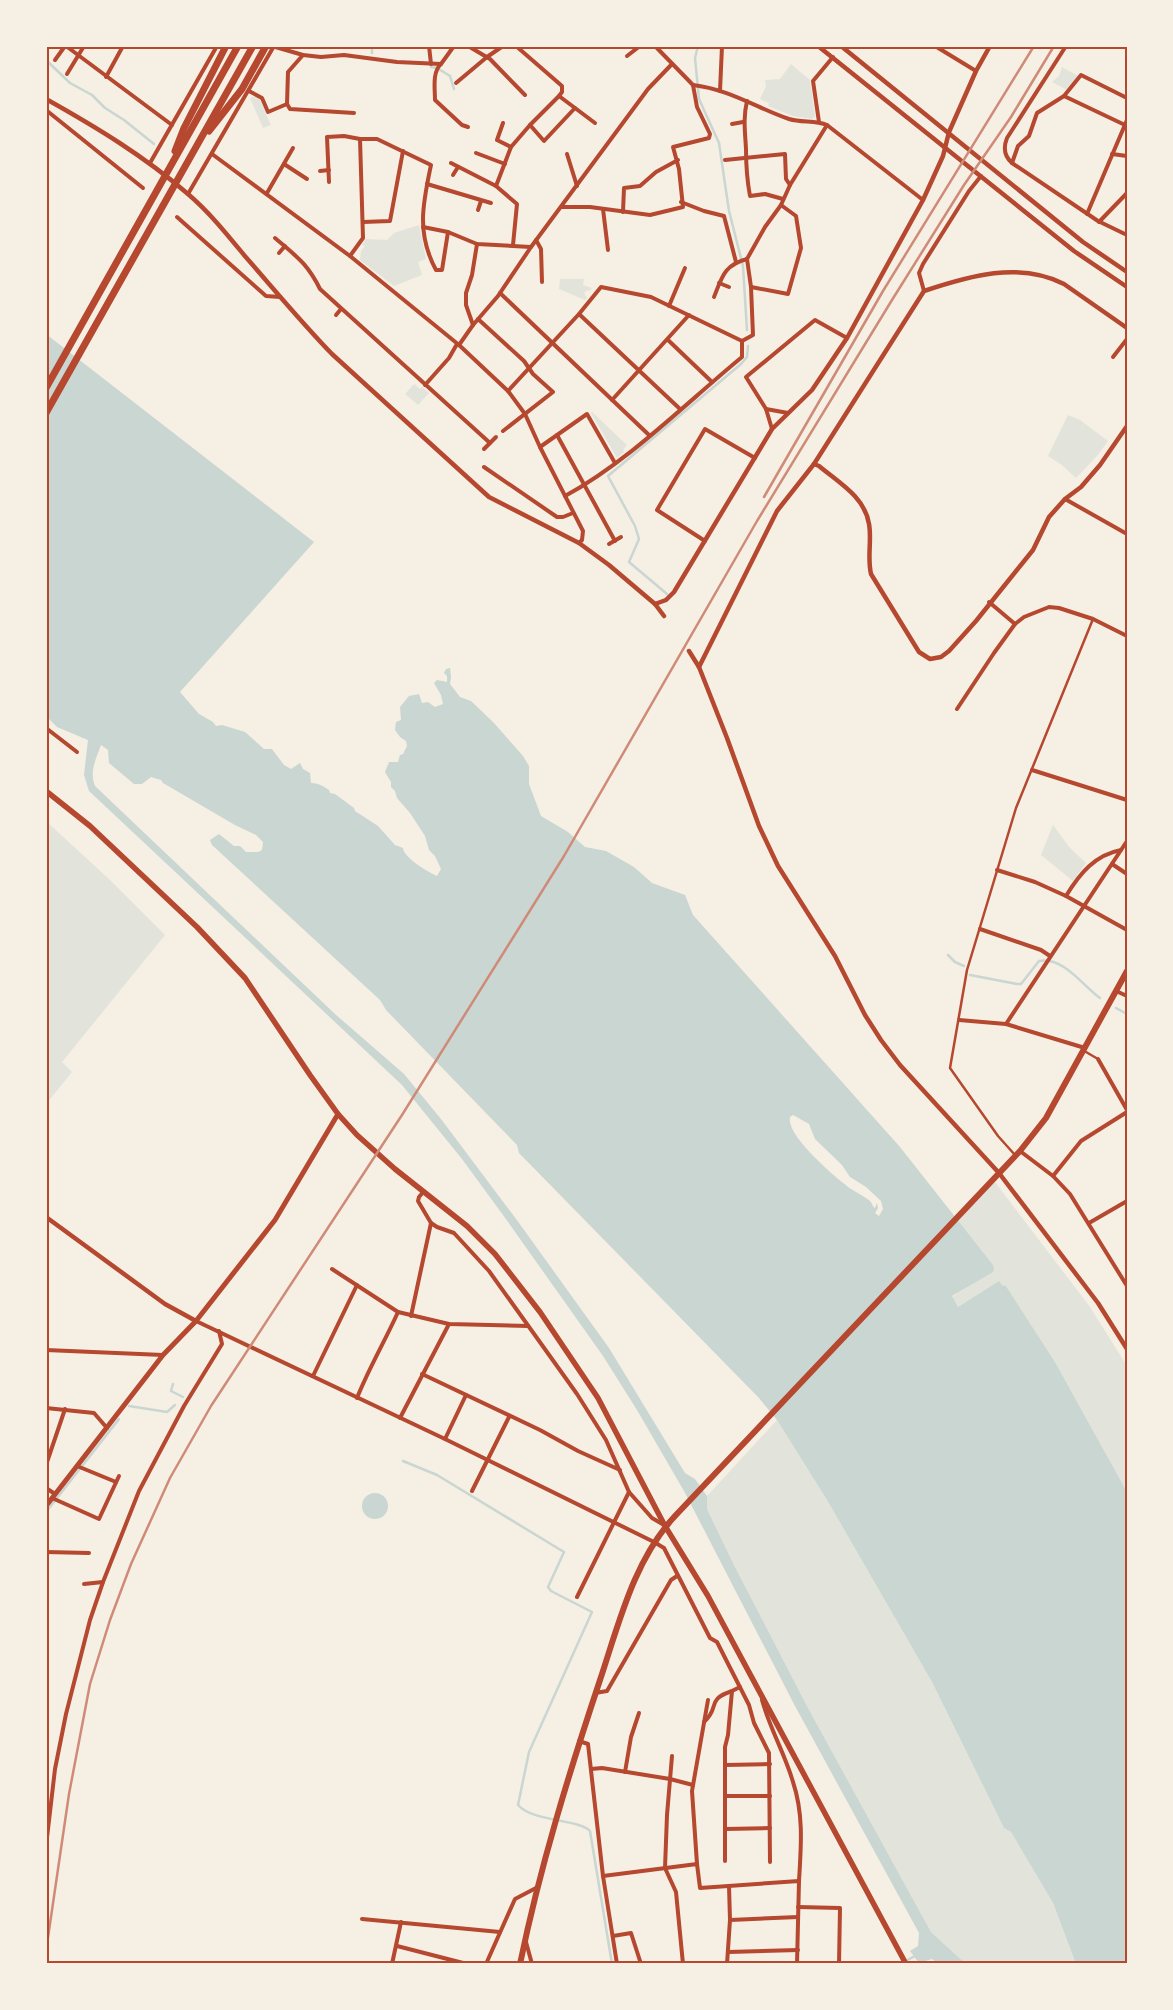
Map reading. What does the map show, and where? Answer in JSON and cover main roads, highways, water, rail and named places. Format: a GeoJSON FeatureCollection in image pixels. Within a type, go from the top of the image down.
{"type":"FeatureCollection","features":[{"type":"Feature","properties":{"kind":"highway"},"geometry":{"type":"LineString","coordinates":[[169,170],[184,128],[226,46]]}},
{"type":"Feature","properties":{"kind":"highway"},"geometry":{"type":"LineString","coordinates":[[46,388],[238,46]]}},
{"type":"Feature","properties":{"kind":"highway"},"geometry":{"type":"LineString","coordinates":[[46,413],[253,46]]}},
{"type":"Feature","properties":{"kind":"highway"},"geometry":{"type":"LineString","coordinates":[[200,142],[223,115],[272,46]]}},
{"type":"Feature","properties":{"kind":"highway"},"geometry":{"type":"LineString","coordinates":[[520,1964],[536,1888],[579,1741],[630,1589],[654,1542],[675,1516],[993,1178],[1018,1154],[1046,1118],[1127,971]]}},
{"type":"Feature","properties":{"kind":"main road"},"geometry":{"type":"LineString","coordinates":[[46,792],[97,832],[197,927],[245,978],[338,1114],[357,1135],[467,1226],[495,1254],[540,1312],[598,1398],[666,1526],[708,1596],[906,1964]]}},
{"type":"Feature","properties":{"kind":"main road"},"geometry":{"type":"LineString","coordinates":[[46,1506],[163,1355],[196,1321],[275,1220],[338,1114]]}},
{"type":"Feature","properties":{"kind":"waterway"},"geometry":{"type":"LineString","coordinates":[[372,46],[372,53]]}},
{"type":"Feature","properties":{"kind":"waterway"},"geometry":{"type":"LineString","coordinates":[[698,46],[695,58],[699,99],[719,143],[729,211],[743,266],[747,330]]}},
{"type":"Feature","properties":{"kind":"waterway"},"geometry":{"type":"LineString","coordinates":[[46,60],[70,83],[92,95],[105,108],[124,120],[154,144]]}},
{"type":"Feature","properties":{"kind":"waterway"},"geometry":{"type":"LineString","coordinates":[[431,67],[437,68],[450,76],[454,89]]}},
{"type":"Feature","properties":{"kind":"waterway"},"geometry":{"type":"LineString","coordinates":[[667,594],[629,562],[639,539],[635,526],[608,476],[741,364],[747,357],[748,346]]}},
{"type":"Feature","properties":{"kind":"waterway"},"geometry":{"type":"LineString","coordinates":[[948,955],[955,962],[964,966]]}},
{"type":"Feature","properties":{"kind":"waterway"},"geometry":{"type":"LineString","coordinates":[[970,975],[1021,984],[1039,961],[1048,961],[1064,967],[1100,998]]}},
{"type":"Feature","properties":{"kind":"waterway"},"geometry":{"type":"LineString","coordinates":[[1116,1008],[1127,1014]]}},
{"type":"Feature","properties":{"kind":"waterway"},"geometry":{"type":"LineString","coordinates":[[173,1384],[171,1391],[183,1397]]}},
{"type":"Feature","properties":{"kind":"waterway"},"geometry":{"type":"LineString","coordinates":[[129,1406],[167,1412],[175,1405]]}},
{"type":"Feature","properties":{"kind":"waterway"},"geometry":{"type":"LineString","coordinates":[[46,1512],[119,1419]]}},
{"type":"Feature","properties":{"kind":"waterway"},"geometry":{"type":"LineString","coordinates":[[403,1461],[437,1475],[564,1552],[548,1587],[551,1591],[592,1612],[529,1752],[518,1805],[534,1815],[576,1824],[590,1831],[612,1964]]}},
{"type":"Feature","properties":{"kind":"waterway"},"geometry":{"type":"LineString","coordinates":[[900,1964],[917,1955]]}},
{"type":"Feature","properties":{"kind":"railway"},"geometry":{"type":"LineString","coordinates":[[764,497],[883,291],[1034,46]]}},
{"type":"Feature","properties":{"kind":"railway"},"geometry":{"type":"LineString","coordinates":[[46,1951],[69,1794],[90,1684],[110,1620],[131,1564],[170,1478],[211,1406],[402,1115],[564,856],[757,521],[892,300],[964,185],[1011,117],[1054,46]]}}]}
